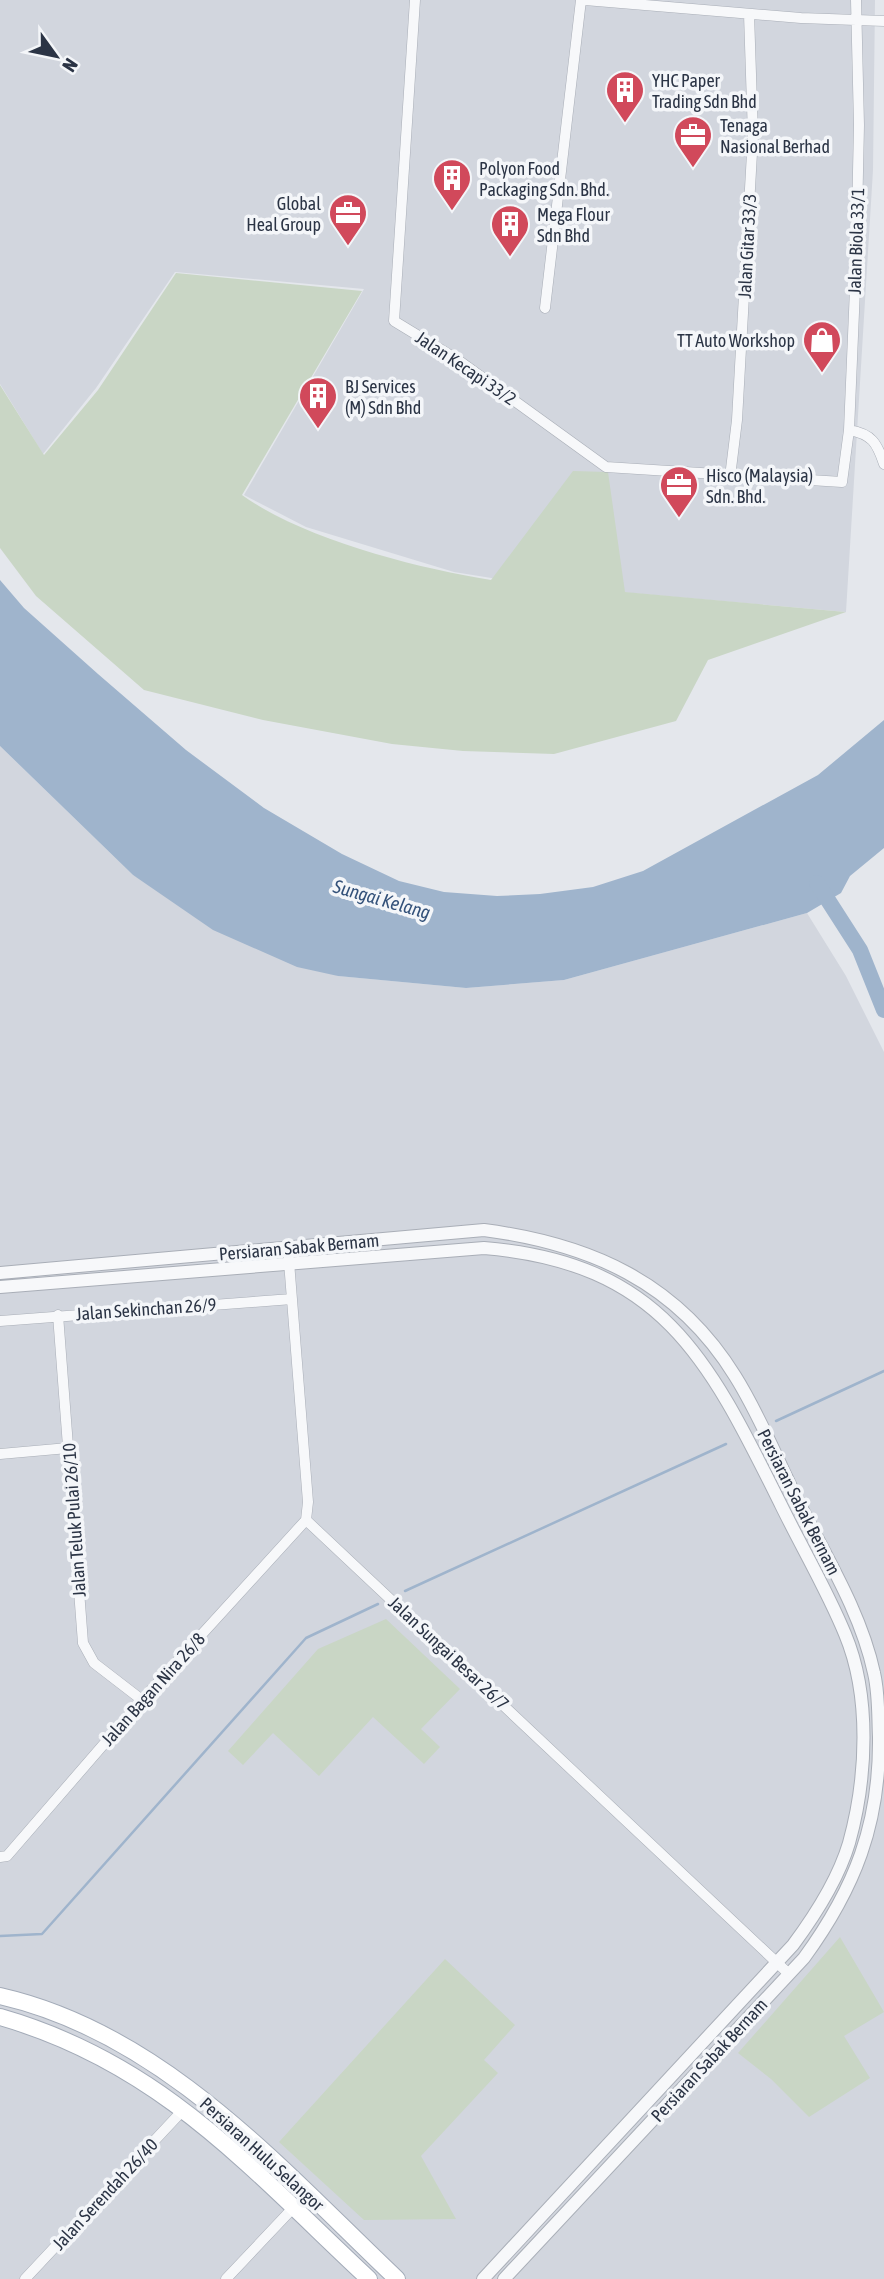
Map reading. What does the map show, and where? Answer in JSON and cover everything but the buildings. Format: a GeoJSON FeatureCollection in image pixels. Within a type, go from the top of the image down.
{"type":"FeatureCollection","features":[{"type":"Feature","properties":{"kind":"main road","name":"Persiaran Hulu Selangor"},"geometry":{"type":"LineString","coordinates":[[0,1996],[81,2025],[150,2063],[201,2096],[232,2122],[397,2279]]}},
{"type":"Feature","properties":{"kind":"main road","name":"Persiaran Hulu Selangor"},"geometry":{"type":"LineString","coordinates":[[0,2017],[69,2041],[141,2078],[184,2109],[369,2279]]}},
{"type":"Feature","properties":{"kind":"street","name":"Jalan Kecapi 33/2"},"geometry":{"type":"LineString","coordinates":[[415,0],[394,321],[458,360],[606,467],[730,477],[842,482]]}},
{"type":"Feature","properties":{"kind":"street"},"geometry":{"type":"LineString","coordinates":[[545,308],[583,0],[749,14],[884,20]]}},
{"type":"Feature","properties":{"kind":"street","name":"Jalan Biola 33/1"},"geometry":{"type":"LineString","coordinates":[[842,482],[849,430],[859,138],[856,0]]}},
{"type":"Feature","properties":{"kind":"street","name":"Jalan Gitar 33/3"},"geometry":{"type":"LineString","coordinates":[[730,477],[737,420],[753,135],[749,14]]}},
{"type":"Feature","properties":{"kind":"street"},"geometry":{"type":"LineString","coordinates":[[849,430],[865,433],[875,440],[884,464]]}},
{"type":"Feature","properties":{"kind":"street","name":"Persiaran Sabak Bernam"},"geometry":{"type":"LineString","coordinates":[[0,1273],[484,1230],[534,1237],[593,1254],[636,1275],[675,1304],[704,1334],[736,1376],[855,1615],[874,1673],[878,1704],[878,1784],[862,1858],[834,1917],[789,1974],[504,2279]]}},
{"type":"Feature","properties":{"kind":"street","name":"Persiaran Sabak Bernam"},"geometry":{"type":"LineString","coordinates":[[0,1287],[484,1248],[530,1252],[587,1268],[627,1290],[664,1318],[698,1355],[719,1385],[846,1635],[861,1696],[863,1723],[859,1783],[848,1844],[820,1909],[777,1963],[483,2279]]}},
{"type":"Feature","properties":{"kind":"street"},"geometry":{"type":"LineString","coordinates":[[288,1249],[308,1502],[306,1520]]}},
{"type":"Feature","properties":{"kind":"street","name":"Jalan Sekinchan 26/9"},"geometry":{"type":"LineString","coordinates":[[0,1321],[292,1299]]}},
{"type":"Feature","properties":{"kind":"street","name":"Jalan Teluk Pulai 26/10"},"geometry":{"type":"LineString","coordinates":[[58,1315],[83,1643],[94,1663],[142,1699]]}},
{"type":"Feature","properties":{"kind":"street"},"geometry":{"type":"LineString","coordinates":[[0,1454],[68,1447]]}},
{"type":"Feature","properties":{"kind":"street","name":"Jalan Bagan Nira 26/8"},"geometry":{"type":"LineString","coordinates":[[0,1857],[7,1856],[142,1699],[306,1520]]}},
{"type":"Feature","properties":{"kind":"street","name":"Jalan Sungai Besar 26/7"},"geometry":{"type":"LineString","coordinates":[[306,1520],[789,1974]]}},
{"type":"Feature","properties":{"kind":"street"},"geometry":{"type":"LineString","coordinates":[[859,1783],[878,1784]]}},
{"type":"Feature","properties":{"kind":"street","name":"Jalan Serendah 26/40"},"geometry":{"type":"LineString","coordinates":[[26,2279],[184,2109]]}},
{"type":"Feature","properties":{"kind":"street"},"geometry":{"type":"LineString","coordinates":[[226,2279],[293,2208]]}},
{"type":"Feature","properties":{"kind":"shaded area"},"geometry":{"type":"Polygon","coordinates":[[[0,0],[875,0],[873,170],[846,612],[529,584],[454,572],[306,527],[244,495],[364,289],[175,272],[96,388],[43,454],[0,384],[0,0]]]}},
{"type":"Feature","properties":{"kind":"shaded area"},"geometry":{"type":"Polygon","coordinates":[[[0,746],[133,875],[338,976],[466,988],[564,980],[807,913],[846,976],[884,1052],[884,2279],[0,2279],[0,746]]]}},
{"type":"Feature","properties":{"kind":"green space"},"geometry":{"type":"Polygon","coordinates":[[[176,273],[362,291],[242,495],[267,511],[361,550],[429,568],[491,580],[573,471],[608,472],[625,592],[846,612],[708,660],[676,721],[554,754],[463,751],[392,744],[263,720],[144,690],[36,596],[0,548],[0,385],[44,455],[98,390],[176,273]]]}},
{"type":"Feature","properties":{"kind":"green space"},"geometry":{"type":"Polygon","coordinates":[[[386,1619],[460,1689],[421,1729],[440,1747],[424,1764],[373,1717],[319,1776],[273,1733],[243,1765],[228,1751],[318,1649],[386,1619]]]}},
{"type":"Feature","properties":{"kind":"green space"},"geometry":{"type":"Polygon","coordinates":[[[840,1937],[884,2012],[844,2036],[870,2078],[809,2117],[771,2079],[738,2053],[840,1937]]]}},
{"type":"Feature","properties":{"kind":"green space"},"geometry":{"type":"Polygon","coordinates":[[[445,1959],[515,2025],[484,2060],[498,2073],[421,2156],[456,2219],[364,2220],[279,2142],[445,1959]]]}},
{"type":"Feature","properties":{"kind":"water","name":"Sungai Kelang"},"geometry":{"type":"Polygon","coordinates":[[[0,580],[24,608],[186,750],[264,808],[342,854],[399,881],[444,892],[497,896],[593,887],[643,871],[818,775],[884,720],[884,848],[850,876],[841,893],[807,913],[564,980],[466,988],[338,976],[297,967],[213,930],[133,875],[0,746],[0,580]]]}},
{"type":"Feature","properties":{"kind":"waterway"},"geometry":{"type":"LineString","coordinates":[[817,883],[860,950],[884,1010]]}},
{"type":"Feature","properties":{"kind":"waterway"},"geometry":{"type":"LineString","coordinates":[[776,1421],[884,1371]]}},
{"type":"Feature","properties":{"kind":"waterway"},"geometry":{"type":"LineString","coordinates":[[405,1591],[726,1444]]}},
{"type":"Feature","properties":{"kind":"waterway"},"geometry":{"type":"LineString","coordinates":[[0,1936],[42,1934],[306,1638],[378,1604]]}},
{"type":"Feature","properties":{"kind":"place","name":"YHC Paper Trading Sdn Bhd"},"geometry":{"type":"Point","coordinates":[625,124]}},
{"type":"Feature","properties":{"kind":"place","name":"Tenaga Nasional Berhad"},"geometry":{"type":"Point","coordinates":[693,169]}},
{"type":"Feature","properties":{"kind":"place","name":"Polyon Food Packaging Sdn. Bhd."},"geometry":{"type":"Point","coordinates":[452,212]}},
{"type":"Feature","properties":{"kind":"place","name":"Global Heal Group"},"geometry":{"type":"Point","coordinates":[348,247]}},
{"type":"Feature","properties":{"kind":"place","name":"Mega Flour Sdn Bhd"},"geometry":{"type":"Point","coordinates":[510,258]}},
{"type":"Feature","properties":{"kind":"place","name":"TT Auto Workshop"},"geometry":{"type":"Point","coordinates":[822,374]}},
{"type":"Feature","properties":{"kind":"place","name":"BJ Services (M) Sdn Bhd"},"geometry":{"type":"Point","coordinates":[318,430]}},
{"type":"Feature","properties":{"kind":"place","name":"Hisco (Malaysia) Sdn. Bhd."},"geometry":{"type":"Point","coordinates":[679,519]}}]}
